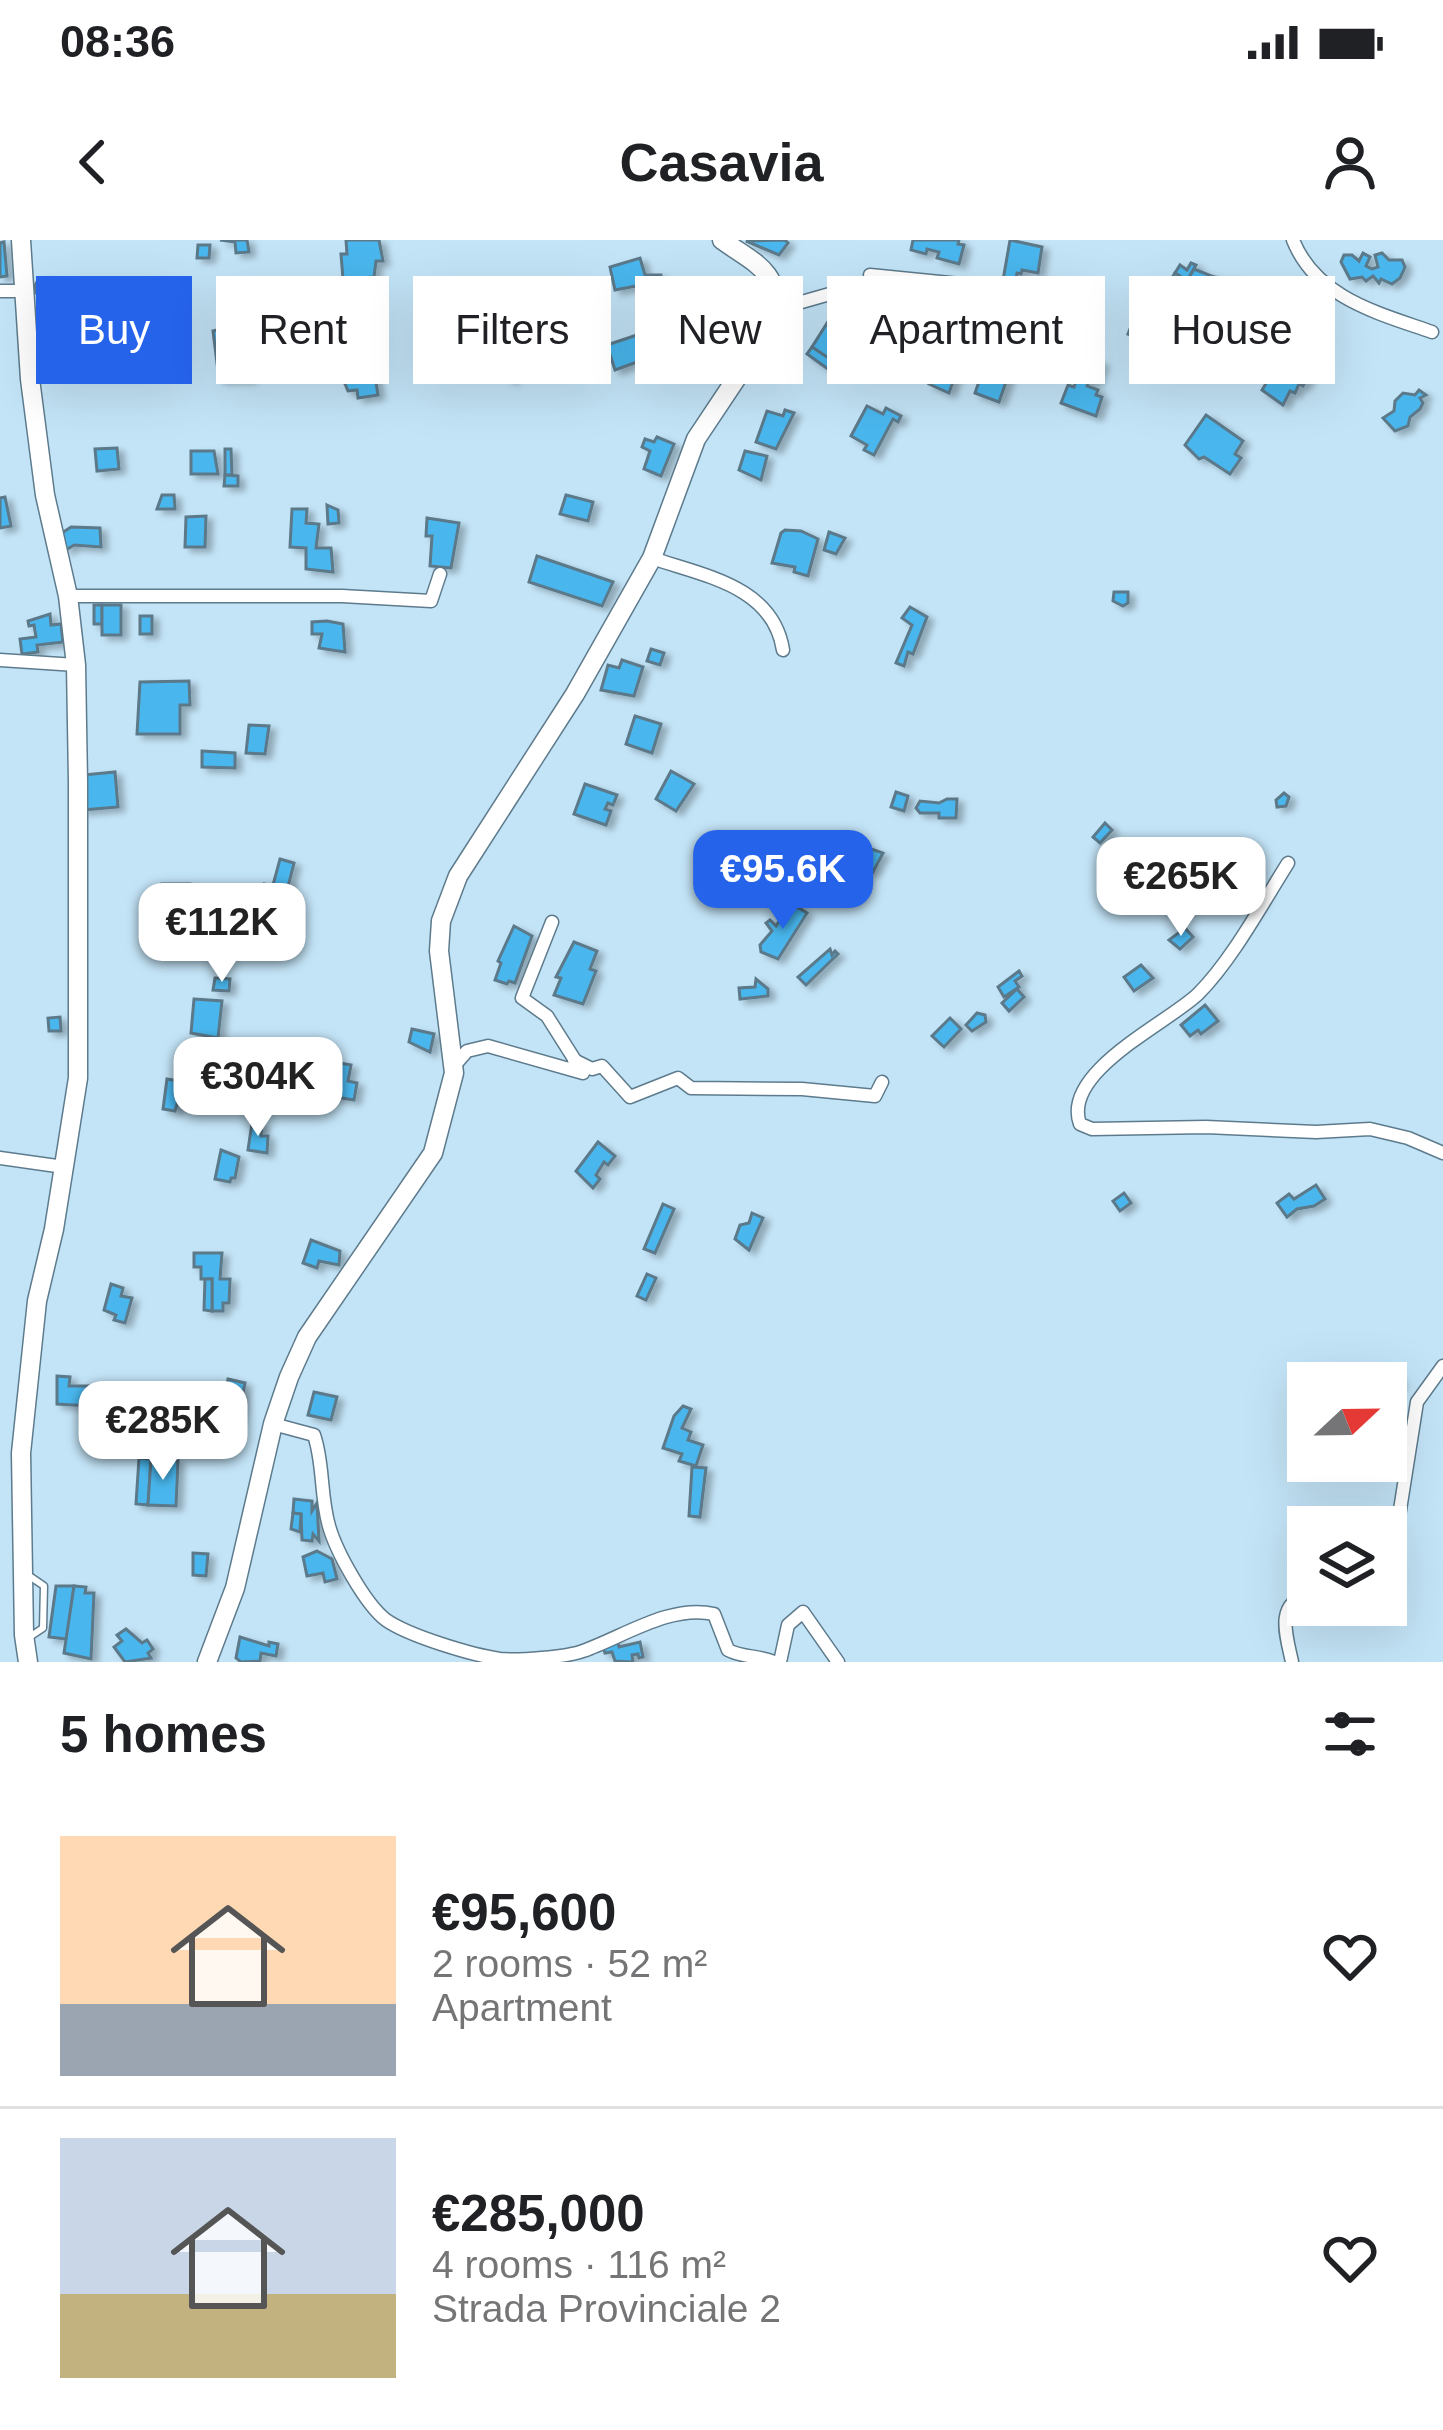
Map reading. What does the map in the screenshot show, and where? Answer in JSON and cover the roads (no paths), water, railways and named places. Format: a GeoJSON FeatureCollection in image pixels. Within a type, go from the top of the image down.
{"type":"FeatureCollection","features":[{"type":"Feature","properties":{"kind":"street"},"geometry":{"type":"LineString","coordinates":[[21,240],[29,379],[76,664],[78,1078],[37,1301],[21,1453],[28,1662]]}},
{"type":"Feature","properties":{"kind":"street"},"geometry":{"type":"LineString","coordinates":[[722,240],[771,276]]}},
{"type":"Feature","properties":{"kind":"street"},"geometry":{"type":"LineString","coordinates":[[1292,240],[1301,262],[1350,304],[1432,332]]}},
{"type":"Feature","properties":{"kind":"street"},"geometry":{"type":"LineString","coordinates":[[0,291],[26,291]]}},
{"type":"Feature","properties":{"kind":"street"},"geometry":{"type":"LineString","coordinates":[[207,1662],[235,1588],[272,1424],[308,1337],[433,1153],[454,1066],[439,951],[441,921],[458,877],[575,694],[652,558],[696,439],[730,384]]}},
{"type":"Feature","properties":{"kind":"street"},"geometry":{"type":"LineString","coordinates":[[652,558],[748,591],[780,633],[783,650]]}},
{"type":"Feature","properties":{"kind":"street"},"geometry":{"type":"LineString","coordinates":[[68,596],[342,596],[431,601],[440,574]]}},
{"type":"Feature","properties":{"kind":"street"},"geometry":{"type":"LineString","coordinates":[[0,660],[76,664]]}},
{"type":"Feature","properties":{"kind":"street"},"geometry":{"type":"LineString","coordinates":[[1288,863],[1198,993],[1118,1051],[1080,1096],[1076,1112],[1081,1124],[1111,1130],[1370,1129],[1443,1153]]}},
{"type":"Feature","properties":{"kind":"street"},"geometry":{"type":"LineString","coordinates":[[454,1066],[467,1051],[488,1046],[583,1073],[547,1016],[522,998],[552,922]]}},
{"type":"Feature","properties":{"kind":"street"},"geometry":{"type":"LineString","coordinates":[[574,1060],[592,1069],[602,1066],[630,1097],[678,1078],[692,1088],[802,1089],[875,1096],[882,1082]]}},
{"type":"Feature","properties":{"kind":"street"},"geometry":{"type":"LineString","coordinates":[[0,1158],[64,1167]]}},
{"type":"Feature","properties":{"kind":"street"},"geometry":{"type":"LineString","coordinates":[[1401,1506],[1417,1402],[1443,1366]]}},
{"type":"Feature","properties":{"kind":"street"},"geometry":{"type":"LineString","coordinates":[[272,1424],[314,1435],[321,1456],[328,1524],[349,1567],[385,1619],[418,1635],[501,1659],[584,1657],[607,1638],[696,1610],[714,1613],[728,1650],[742,1658],[758,1656],[777,1662],[788,1625],[803,1612],[838,1662]]}},
{"type":"Feature","properties":{"kind":"street"},"geometry":{"type":"LineString","coordinates":[[1287,1615],[1292,1662]]}}]}
